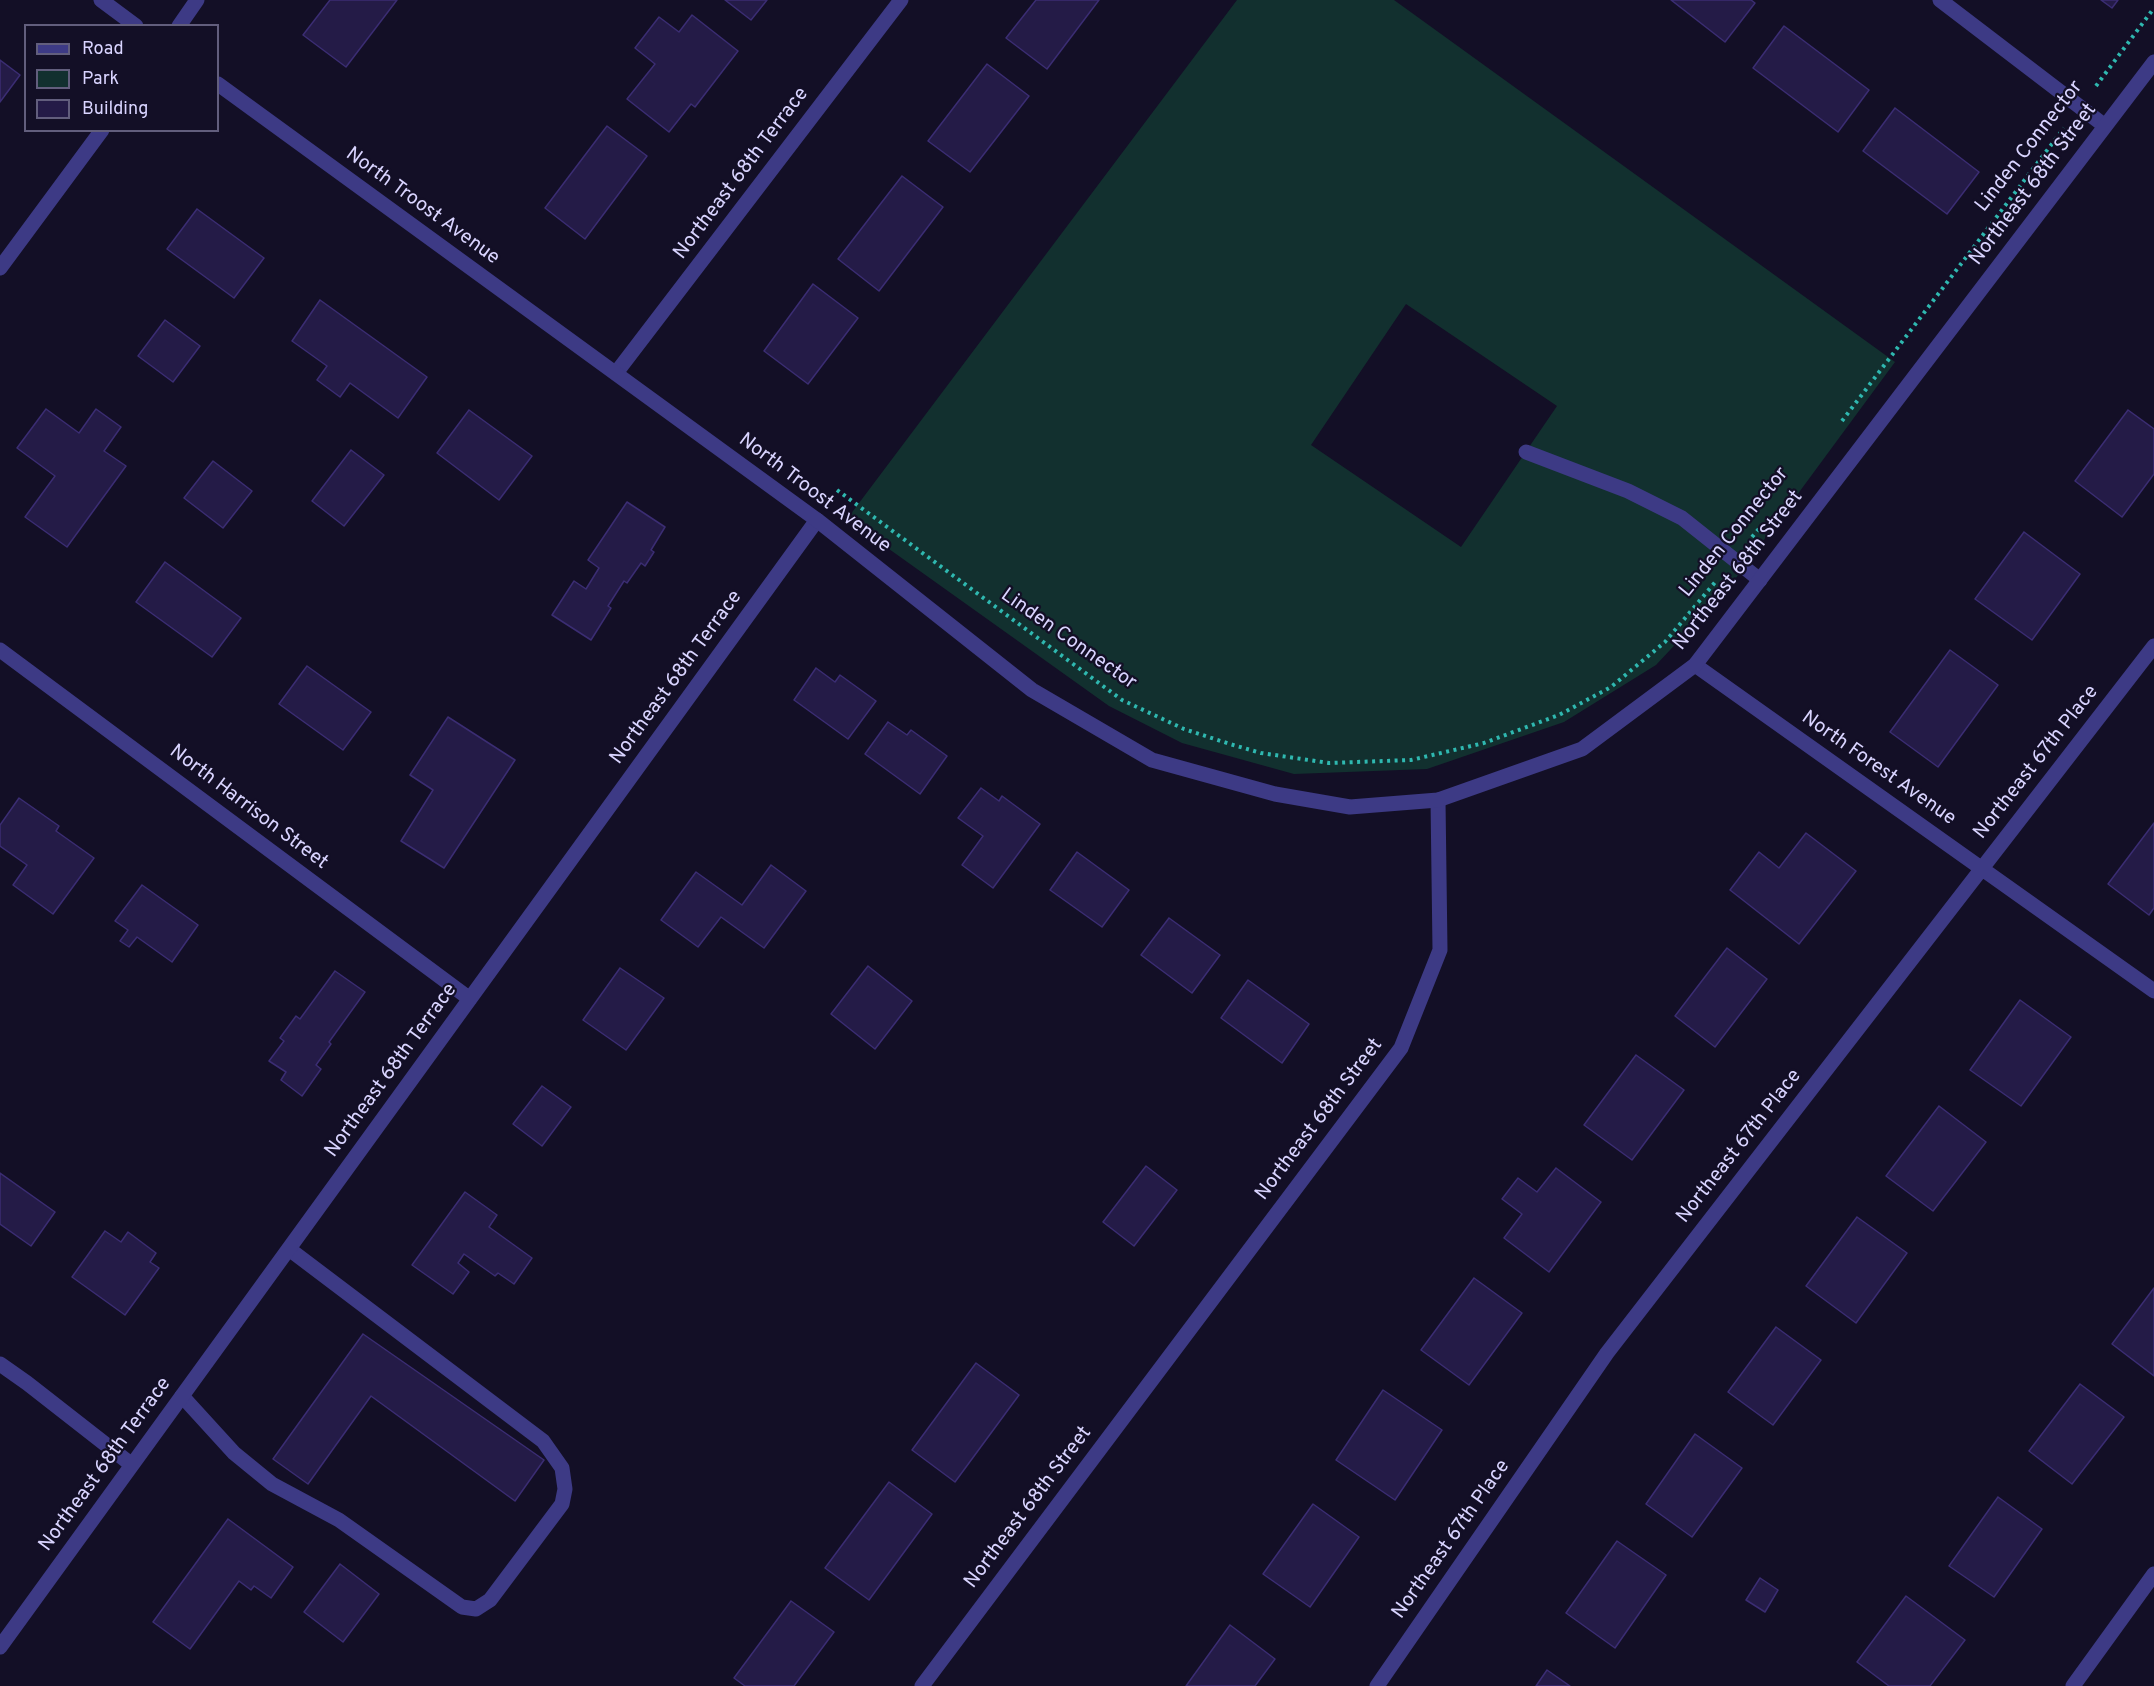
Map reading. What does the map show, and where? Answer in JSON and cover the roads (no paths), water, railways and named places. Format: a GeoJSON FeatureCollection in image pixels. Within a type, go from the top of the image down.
{"type":"FeatureCollection","features":[{"type":"Feature","properties":{"kind":"street"},"geometry":{"type":"LineString","coordinates":[[101,0],[133,24]]}},
{"type":"Feature","properties":{"kind":"street"},"geometry":{"type":"LineString","coordinates":[[180,24],[197,0]]}},
{"type":"Feature","properties":{"kind":"street","name":"Northeast 68th Terrace"},"geometry":{"type":"LineString","coordinates":[[616,373],[901,0]]}},
{"type":"Feature","properties":{"kind":"street"},"geometry":{"type":"LineString","coordinates":[[1940,0],[2104,126]]}},
{"type":"Feature","properties":{"kind":"street","name":"Northeast 68th Street"},"geometry":{"type":"LineString","coordinates":[[922,1686],[1401,1048],[1440,950],[1438,800],[1582,749],[1695,665],[2154,62]]}},
{"type":"Feature","properties":{"kind":"street","name":"North Troost Avenue"},"geometry":{"type":"LineString","coordinates":[[219,85],[817,520],[1032,690],[1152,760],[1275,794],[1350,807],[1438,800]]}},
{"type":"Feature","properties":{"kind":"street"},"geometry":{"type":"LineString","coordinates":[[0,268],[101,132]]}},
{"type":"Feature","properties":{"kind":"street"},"geometry":{"type":"LineString","coordinates":[[1526,452],[1628,491],[1682,518],[1760,580]]}},
{"type":"Feature","properties":{"kind":"street","name":"Northeast 68th Terrace"},"geometry":{"type":"LineString","coordinates":[[0,1647],[817,520]]}},
{"type":"Feature","properties":{"kind":"street","name":"Northeast 67th Place"},"geometry":{"type":"LineString","coordinates":[[1377,1686],[1606,1353],[2154,646]]}},
{"type":"Feature","properties":{"kind":"street","name":"North Harrison Street"},"geometry":{"type":"LineString","coordinates":[[0,650],[471,999]]}},
{"type":"Feature","properties":{"kind":"street","name":"North Forest Avenue"},"geometry":{"type":"LineString","coordinates":[[1695,665],[2154,991]]}},
{"type":"Feature","properties":{"kind":"street"},"geometry":{"type":"LineString","coordinates":[[182,1396],[234,1453],[272,1484],[339,1520],[462,1607],[476,1609],[490,1600],[562,1504],[565,1489],[562,1468],[543,1441],[289,1249]]}},
{"type":"Feature","properties":{"kind":"street"},"geometry":{"type":"LineString","coordinates":[[0,1365],[27,1383],[132,1465]]}},
{"type":"Feature","properties":{"kind":"street"},"geometry":{"type":"LineString","coordinates":[[2073,1686],[2154,1574]]}}]}
